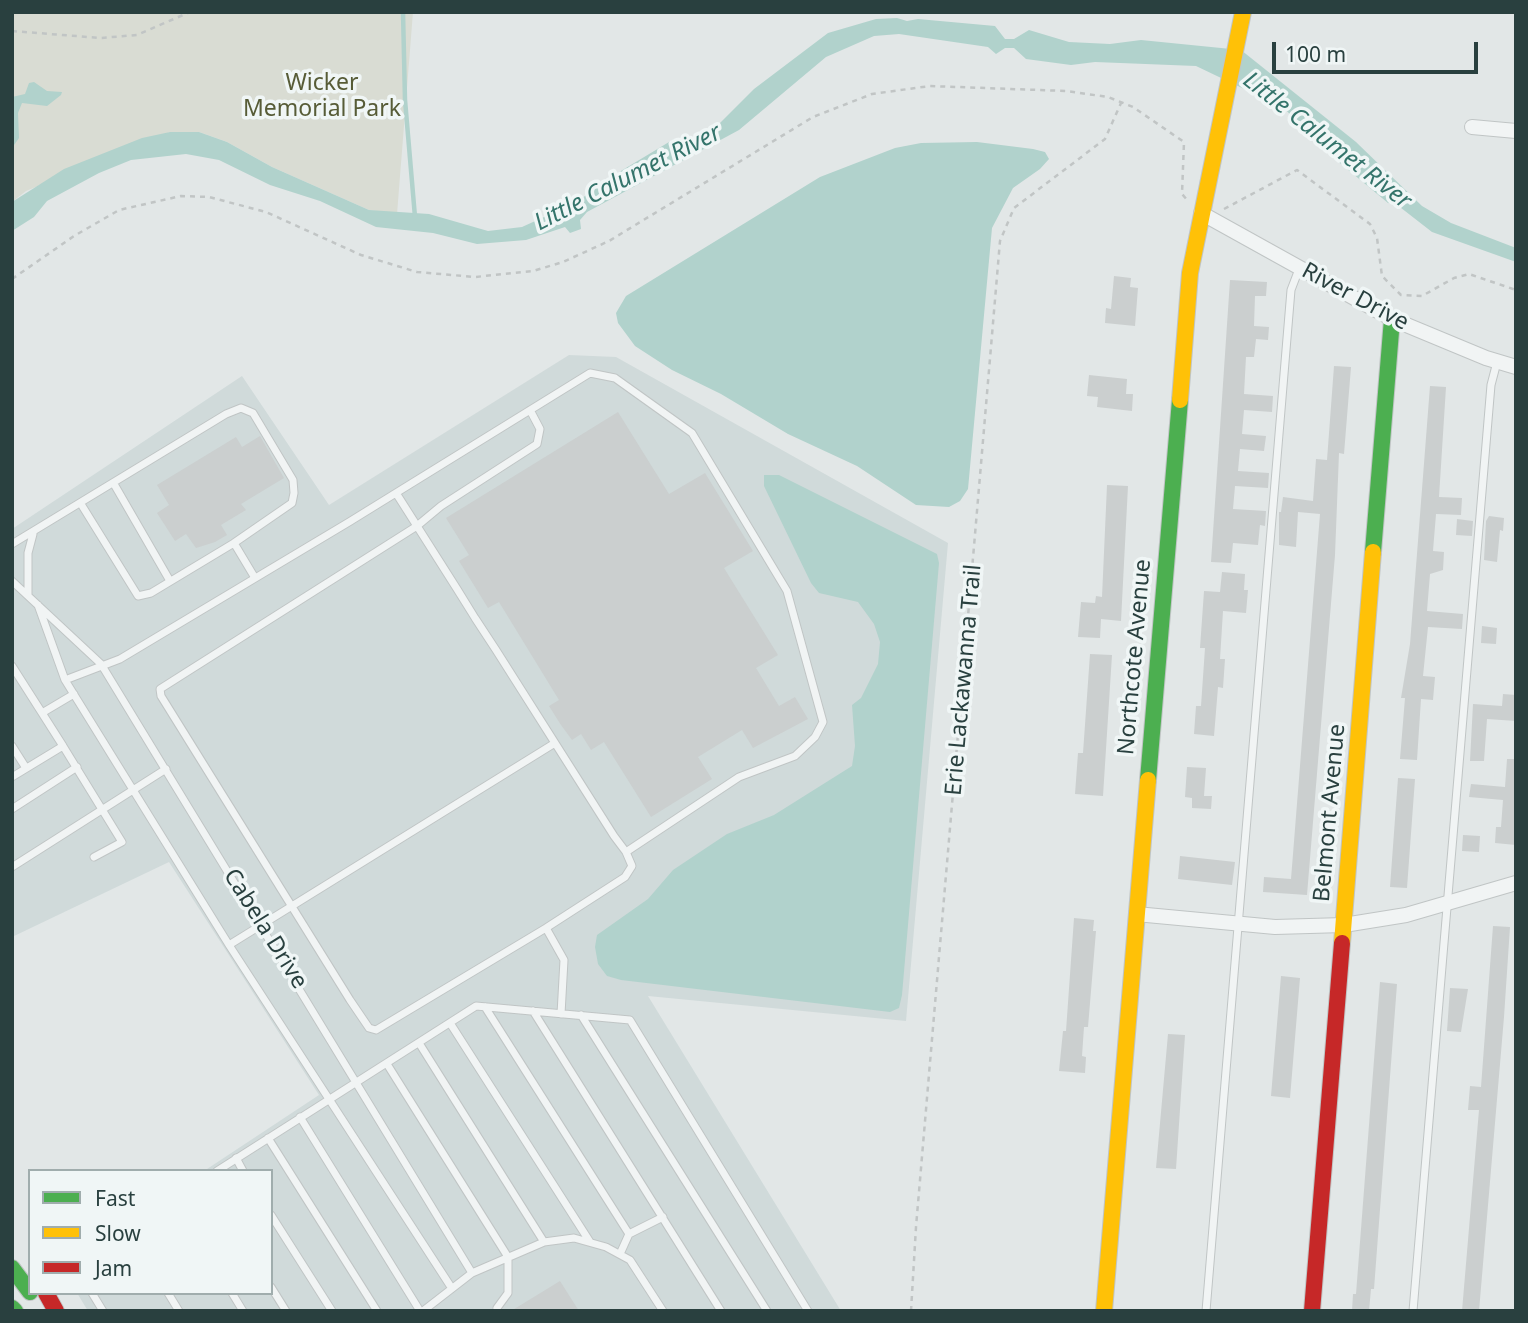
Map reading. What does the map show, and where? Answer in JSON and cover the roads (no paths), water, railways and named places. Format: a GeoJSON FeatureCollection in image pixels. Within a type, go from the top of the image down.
{"type":"FeatureCollection","features":[{"type":"Feature","properties":{"kind":"main road","name":"Northcote Avenue"},"geometry":{"type":"LineString","coordinates":[[1104,1311],[1195,208],[1220,119],[1243,12]]}},
{"type":"Feature","properties":{"kind":"main road","name":"Belmont Avenue"},"geometry":{"type":"LineString","coordinates":[[1312,1311],[1392,319]]}},
{"type":"Feature","properties":{"kind":"main road"},"geometry":{"type":"LineString","coordinates":[[17,1251],[28,1265]]}},
{"type":"Feature","properties":{"kind":"main road"},"geometry":{"type":"LineString","coordinates":[[12,1268],[28,1290]]}},
{"type":"Feature","properties":{"kind":"main road"},"geometry":{"type":"LineString","coordinates":[[31,1295],[40,1311]]}},
{"type":"Feature","properties":{"kind":"main road"},"geometry":{"type":"LineString","coordinates":[[47,1295],[56,1311]]}},
{"type":"Feature","properties":{"kind":"street"},"geometry":{"type":"LineString","coordinates":[[1472,127],[1516,131]]}},
{"type":"Feature","properties":{"kind":"street","name":"River Drive"},"geometry":{"type":"LineString","coordinates":[[1195,208],[1392,319],[1516,367]]}},
{"type":"Feature","properties":{"kind":"street"},"geometry":{"type":"LineString","coordinates":[[1136,914],[1275,927],[1344,925],[1406,915],[1516,883]]}},
{"type":"Feature","properties":{"kind":"lane"},"geometry":{"type":"LineString","coordinates":[[1206,1311],[1291,290],[1299,268]]}},
{"type":"Feature","properties":{"kind":"lane"},"geometry":{"type":"LineString","coordinates":[[1413,1311],[1491,385],[1497,361]]}},
{"type":"Feature","properties":{"kind":"lane"},"geometry":{"type":"LineString","coordinates":[[65,680],[101,664],[120,659],[590,373],[615,378],[632,387],[692,433],[787,591],[821,706],[823,722],[815,737],[795,756],[739,777],[626,852]]}},
{"type":"Feature","properties":{"kind":"lane"},"geometry":{"type":"LineString","coordinates":[[12,544],[33,534],[81,504],[114,484],[226,414],[241,408],[253,413],[293,480],[292,503],[234,544],[151,593],[138,596],[81,504]]}},
{"type":"Feature","properties":{"kind":"lane"},"geometry":{"type":"LineString","coordinates":[[396,493],[418,526],[555,743],[626,852],[632,866],[625,877],[546,928],[376,1030],[369,1028],[350,1000],[160,696],[160,689],[418,526],[441,506],[537,444],[540,429],[530,410]]}},
{"type":"Feature","properties":{"kind":"lane"},"geometry":{"type":"LineString","coordinates":[[114,484],[170,581]]}},
{"type":"Feature","properties":{"kind":"lane"},"geometry":{"type":"LineString","coordinates":[[28,594],[27,552],[33,534]]}},
{"type":"Feature","properties":{"kind":"lane"},"geometry":{"type":"LineString","coordinates":[[234,544],[255,578]]}},
{"type":"Feature","properties":{"kind":"lane","name":"Cabela Drive"},"geometry":{"type":"LineString","coordinates":[[12,581],[101,664],[314,1009],[355,1084],[472,1273]]}},
{"type":"Feature","properties":{"kind":"lane","name":"Cabela Drive"},"geometry":{"type":"LineString","coordinates":[[36,601],[65,680],[229,945],[451,1287]]}},
{"type":"Feature","properties":{"kind":"lane"},"geometry":{"type":"LineString","coordinates":[[12,666],[122,842],[94,857]]}},
{"type":"Feature","properties":{"kind":"lane"},"geometry":{"type":"LineString","coordinates":[[42,713],[74,694]]}},
{"type":"Feature","properties":{"kind":"lane"},"geometry":{"type":"LineString","coordinates":[[229,945],[555,743]]}},
{"type":"Feature","properties":{"kind":"lane"},"geometry":{"type":"LineString","coordinates":[[12,746],[26,768]]}},
{"type":"Feature","properties":{"kind":"lane"},"geometry":{"type":"LineString","coordinates":[[12,777],[63,746]]}},
{"type":"Feature","properties":{"kind":"lane"},"geometry":{"type":"LineString","coordinates":[[12,809],[77,768]]}},
{"type":"Feature","properties":{"kind":"lane"},"geometry":{"type":"LineString","coordinates":[[12,867],[166,769]]}},
{"type":"Feature","properties":{"kind":"lane"},"geometry":{"type":"LineString","coordinates":[[546,928],[564,960],[561,1014]]}},
{"type":"Feature","properties":{"kind":"lane"},"geometry":{"type":"LineString","coordinates":[[220,1169],[476,1006],[630,1020],[808,1311]]}},
{"type":"Feature","properties":{"kind":"lane"},"geometry":{"type":"LineString","coordinates":[[485,1007],[629,1234]]}},
{"type":"Feature","properties":{"kind":"lane"},"geometry":{"type":"LineString","coordinates":[[533,1011],[721,1311]]}},
{"type":"Feature","properties":{"kind":"lane"},"geometry":{"type":"LineString","coordinates":[[581,1015],[767,1311]]}},
{"type":"Feature","properties":{"kind":"lane"},"geometry":{"type":"LineString","coordinates":[[450,1023],[590,1242]]}},
{"type":"Feature","properties":{"kind":"lane"},"geometry":{"type":"LineString","coordinates":[[419,1043],[544,1242]]}},
{"type":"Feature","properties":{"kind":"lane"},"geometry":{"type":"LineString","coordinates":[[387,1064],[508,1257],[508,1293],[498,1308]]}},
{"type":"Feature","properties":{"kind":"lane"},"geometry":{"type":"LineString","coordinates":[[300,1117],[421,1311],[472,1273],[544,1242],[574,1238],[590,1242],[630,1260],[663,1311]]}},
{"type":"Feature","properties":{"kind":"lane"},"geometry":{"type":"LineString","coordinates":[[268,1138],[377,1311]]}},
{"type":"Feature","properties":{"kind":"lane"},"geometry":{"type":"LineString","coordinates":[[236,1158],[242,1169]]}},
{"type":"Feature","properties":{"kind":"lane"},"geometry":{"type":"LineString","coordinates":[[620,1254],[629,1234],[663,1217]]}},
{"type":"Feature","properties":{"kind":"lane"},"geometry":{"type":"LineString","coordinates":[[273,1218],[332,1311]]}},
{"type":"Feature","properties":{"kind":"lane"},"geometry":{"type":"LineString","coordinates":[[273,1290],[286,1311]]}},
{"type":"Feature","properties":{"kind":"lane"},"geometry":{"type":"LineString","coordinates":[[93,1295],[103,1311]]}},
{"type":"Feature","properties":{"kind":"lane"},"geometry":{"type":"LineString","coordinates":[[169,1295],[179,1311]]}},
{"type":"Feature","properties":{"kind":"lane"},"geometry":{"type":"LineString","coordinates":[[233,1295],[243,1311]]}},
{"type":"Feature","properties":{"kind":"water","name":"Little Calumet River"},"geometry":{"type":"Polygon","coordinates":[[[897,18],[907,21],[918,19],[995,26],[1005,39],[1014,39],[1029,30],[1069,42],[1110,44],[1141,40],[1241,50],[1356,142],[1422,206],[1451,223],[1516,248],[1516,262],[1432,232],[1396,204],[1388,203],[1322,148],[1284,108],[1196,66],[1095,62],[1071,65],[1026,59],[1014,48],[1005,48],[996,54],[988,47],[899,34],[874,36],[826,57],[739,130],[587,212],[580,220],[581,229],[570,233],[565,227],[526,240],[477,244],[433,233],[376,227],[320,201],[270,185],[219,160],[186,154],[131,160],[99,173],[47,201],[34,217],[12,231],[12,202],[64,169],[142,138],[170,132],[199,132],[227,142],[272,167],[369,210],[429,214],[488,231],[522,227],[577,202],[606,180],[674,139],[690,140],[709,134],[754,89],[828,33],[876,19],[897,18]]]}},
{"type":"Feature","properties":{"kind":"water"},"geometry":{"type":"Polygon","coordinates":[[[34,82],[47,91],[62,92],[61,95],[47,106],[22,103],[18,113],[19,138],[12,148],[12,97],[25,94],[29,83],[34,82]]]}},
{"type":"Feature","properties":{"kind":"water"},"geometry":{"type":"Polygon","coordinates":[[[977,142],[1033,149],[1045,152],[1049,159],[1040,169],[1013,188],[992,228],[968,489],[960,501],[949,507],[916,505],[857,466],[788,434],[721,394],[672,370],[635,346],[618,323],[616,313],[626,296],[820,177],[895,148],[921,143],[977,142]]]}},
{"type":"Feature","properties":{"kind":"water"},"geometry":{"type":"Polygon","coordinates":[[[764,475],[779,475],[937,554],[939,563],[902,995],[899,1008],[890,1012],[621,980],[607,976],[598,964],[595,947],[597,935],[648,899],[673,870],[727,834],[774,815],[852,766],[855,746],[852,705],[861,698],[878,664],[880,642],[874,624],[858,602],[819,593],[811,583],[764,486],[764,475]]]}},
{"type":"Feature","properties":{"kind":"waterway"},"geometry":{"type":"LineString","coordinates":[[403,12],[405,100],[415,217]]}},
{"type":"Feature","properties":{"kind":"park label","name":"Wicker Memorial Park"},"geometry":{"type":"Point","coordinates":[322,96]}}]}
